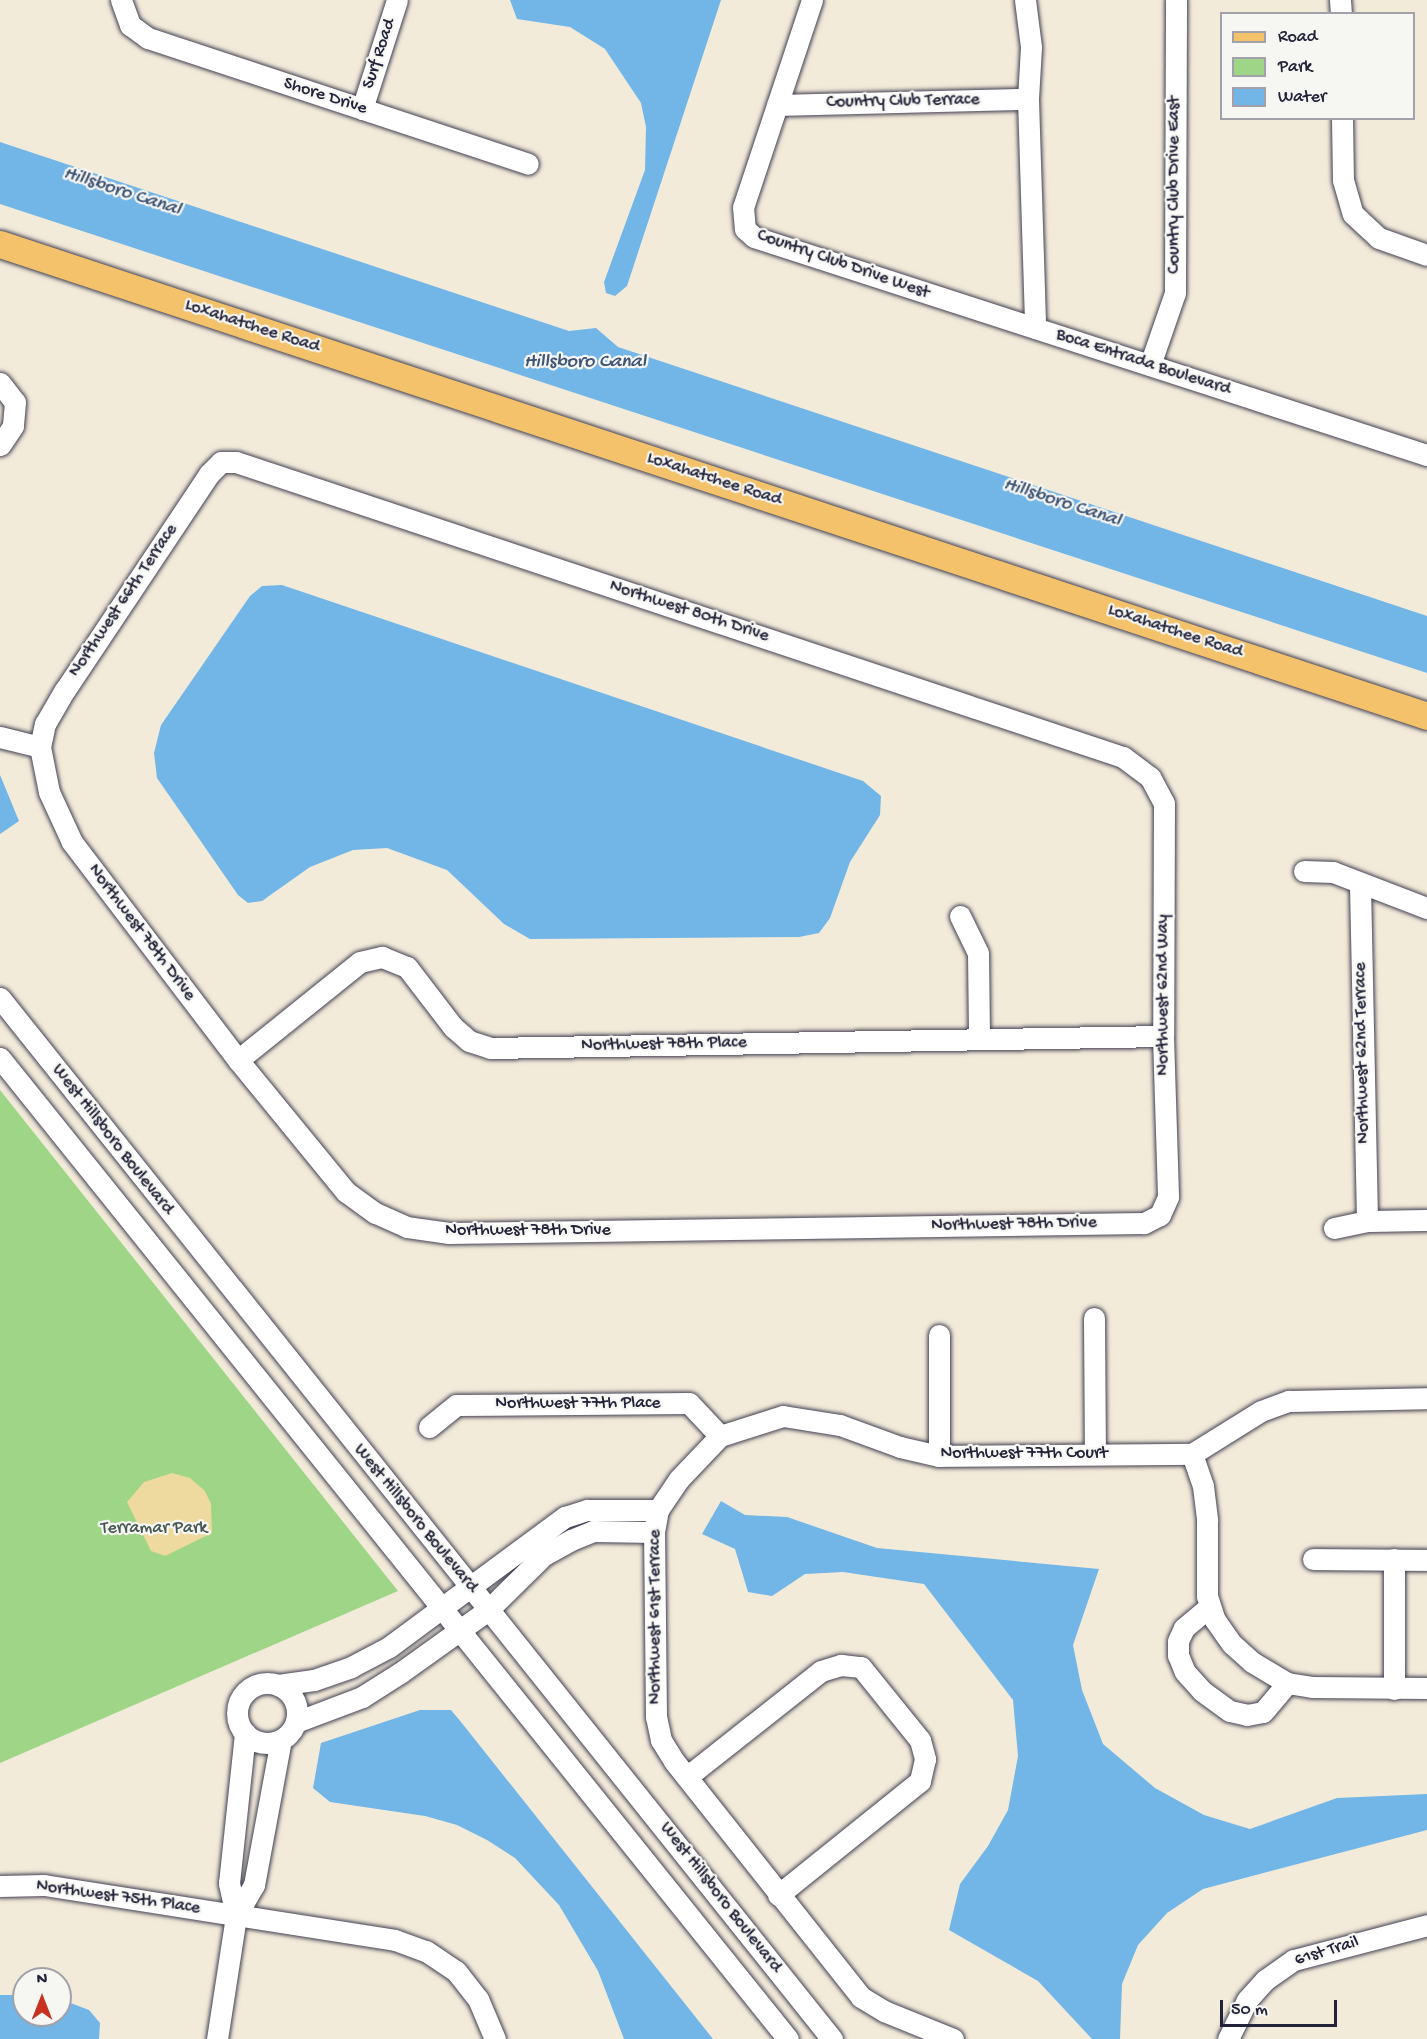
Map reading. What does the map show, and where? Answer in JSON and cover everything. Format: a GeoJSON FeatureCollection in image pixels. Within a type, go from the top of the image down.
{"type":"FeatureCollection","features":[{"type":"Feature","properties":{"kind":"main road","name":"Loxahatchee Road"},"geometry":{"type":"LineString","coordinates":[[0,244],[1427,716]]}},
{"type":"Feature","properties":{"kind":"street","name":"Shore Drive"},"geometry":{"type":"LineString","coordinates":[[121,0],[127,21],[148,38],[528,164]]}},
{"type":"Feature","properties":{"kind":"street","name":"Surf Road"},"geometry":{"type":"LineString","coordinates":[[362,109],[397,0]]}},
{"type":"Feature","properties":{"kind":"street","name":"Country Club Drive West"},"geometry":{"type":"LineString","coordinates":[[812,0],[742,207],[745,229],[754,237],[1035,328]]}},
{"type":"Feature","properties":{"kind":"street","name":"Boca Entrada Boulevard"},"geometry":{"type":"LineString","coordinates":[[1025,0],[1030,47],[1028,99],[1035,328],[1427,455]]}},
{"type":"Feature","properties":{"kind":"street","name":"Country Club Drive East"},"geometry":{"type":"LineString","coordinates":[[1150,365],[1175,293],[1176,0]]}},
{"type":"Feature","properties":{"kind":"street","name":"Country Club Terrace"},"geometry":{"type":"LineString","coordinates":[[777,105],[1028,99]]}},
{"type":"Feature","properties":{"kind":"street"},"geometry":{"type":"LineString","coordinates":[[1342,120],[1345,192],[1353,214],[1379,238],[1427,255]]}},
{"type":"Feature","properties":{"kind":"street"},"geometry":{"type":"LineString","coordinates":[[0,384],[15,402],[13,426],[0,445]]}},
{"type":"Feature","properties":{"kind":"street","name":"Northwest 66th Terrace"},"geometry":{"type":"LineString","coordinates":[[40,747],[45,724],[65,690],[209,474],[221,462]]}},
{"type":"Feature","properties":{"kind":"street","name":"Northwest 80th Drive"},"geometry":{"type":"LineString","coordinates":[[221,462],[236,462],[1123,757],[1150,777]]}},
{"type":"Feature","properties":{"kind":"street"},"geometry":{"type":"LineString","coordinates":[[0,737],[40,747]]}},
{"type":"Feature","properties":{"kind":"street","name":"Northwest 78th Drive"},"geometry":{"type":"LineString","coordinates":[[40,747],[49,792],[72,842],[238,1060],[346,1192],[375,1213],[407,1227],[449,1233],[1132,1224],[1144,1223],[1160,1215]]}},
{"type":"Feature","properties":{"kind":"street","name":"Northwest 62nd Way"},"geometry":{"type":"LineString","coordinates":[[1150,777],[1164,803],[1163,1036],[1168,1197],[1160,1215]]}},
{"type":"Feature","properties":{"kind":"street"},"geometry":{"type":"LineString","coordinates":[[1304,871],[1333,872],[1360,885],[1427,908]]}},
{"type":"Feature","properties":{"kind":"street","name":"Northwest 62nd Terrace"},"geometry":{"type":"LineString","coordinates":[[1360,885],[1367,1221]]}},
{"type":"Feature","properties":{"kind":"street"},"geometry":{"type":"LineString","coordinates":[[960,916],[978,953],[980,1038]]}},
{"type":"Feature","properties":{"kind":"street","name":"Northwest 78th Place"},"geometry":{"type":"LineString","coordinates":[[238,1060],[360,962],[382,957],[407,967],[453,1027],[469,1041],[490,1048],[1163,1036]]}},
{"type":"Feature","properties":{"kind":"street","name":"West Hillsboro Boulevard"},"geometry":{"type":"LineString","coordinates":[[0,998],[832,2039]]}},
{"type":"Feature","properties":{"kind":"street","name":"West Hillsboro Boulevard"},"geometry":{"type":"LineString","coordinates":[[0,1058],[439,1608],[788,2039]]}},
{"type":"Feature","properties":{"kind":"street"},"geometry":{"type":"LineString","coordinates":[[1334,1228],[1367,1221],[1427,1220]]}},
{"type":"Feature","properties":{"kind":"street"},"geometry":{"type":"LineString","coordinates":[[1094,1318],[1095,1454]]}},
{"type":"Feature","properties":{"kind":"street"},"geometry":{"type":"LineString","coordinates":[[939,1335],[939,1456]]}},
{"type":"Feature","properties":{"kind":"street"},"geometry":{"type":"LineString","coordinates":[[1427,1398],[1289,1401],[1261,1411],[1192,1454],[1203,1486],[1209,1606],[1232,1644],[1261,1669],[1287,1683],[1312,1688],[1427,1688]]}},
{"type":"Feature","properties":{"kind":"street","name":"Northwest 77th Place"},"geometry":{"type":"LineString","coordinates":[[429,1427],[456,1405],[689,1403],[720,1436]]}},
{"type":"Feature","properties":{"kind":"street","name":"Northwest 77th Court"},"geometry":{"type":"LineString","coordinates":[[720,1436],[783,1416],[810,1417],[939,1456],[1192,1454]]}},
{"type":"Feature","properties":{"kind":"street","name":"Northwest 61st Terrace"},"geometry":{"type":"LineString","coordinates":[[720,1436],[679,1479],[658,1510],[654,1532],[656,1717],[661,1740],[778,1895],[861,1998],[884,2011],[953,2039]]}},
{"type":"Feature","properties":{"kind":"street"},"geometry":{"type":"LineString","coordinates":[[218,2039],[236,1916],[229,1882],[245,1734],[237,1716],[242,1696],[258,1685],[314,1680],[351,1667],[389,1647],[565,1517],[587,1510],[658,1510]]}},
{"type":"Feature","properties":{"kind":"street"},"geometry":{"type":"LineString","coordinates":[[236,1916],[254,1885],[281,1740],[296,1722],[362,1697],[488,1610],[544,1555],[571,1540],[593,1531],[654,1532]]}},
{"type":"Feature","properties":{"kind":"street"},"geometry":{"type":"LineString","coordinates":[[1313,1559],[1427,1560]]}},
{"type":"Feature","properties":{"kind":"street"},"geometry":{"type":"LineString","coordinates":[[1394,1560],[1394,1689]]}},
{"type":"Feature","properties":{"kind":"street"},"geometry":{"type":"LineString","coordinates":[[1209,1606],[1184,1628],[1178,1641],[1178,1655],[1185,1672],[1202,1691],[1230,1711],[1247,1715],[1263,1712],[1287,1683]]}},
{"type":"Feature","properties":{"kind":"street"},"geometry":{"type":"LineString","coordinates":[[688,1776],[821,1671],[841,1665],[861,1667],[920,1740],[925,1759],[920,1781],[778,1895]]}},
{"type":"Feature","properties":{"kind":"street"},"geometry":{"type":"LineString","coordinates":[[278,1685],[296,1704],[296,1722]]}},
{"type":"Feature","properties":{"kind":"street"},"geometry":{"type":"LineString","coordinates":[[245,1734],[262,1743],[281,1740]]}},
{"type":"Feature","properties":{"kind":"street"},"geometry":{"type":"LineString","coordinates":[[238,1807],[266,1812]]}},
{"type":"Feature","properties":{"kind":"street","name":"Northwest 75th Place"},"geometry":{"type":"LineString","coordinates":[[0,1886],[44,1885],[395,1940],[426,1951],[456,1971],[478,1999],[495,2039]]}},
{"type":"Feature","properties":{"kind":"street","name":"61st Trail"},"geometry":{"type":"LineString","coordinates":[[1228,2039],[1247,2000],[1265,1980],[1294,1960],[1427,1925]]}},
{"type":"Feature","properties":{"kind":"green space","name":"Terramar Park"},"geometry":{"type":"Polygon","coordinates":[[[0,1090],[398,1591],[0,1763],[0,1090]]]}},
{"type":"Feature","properties":{"kind":"sand"},"geometry":{"type":"Polygon","coordinates":[[[172,1473],[190,1478],[205,1491],[211,1504],[212,1533],[165,1556],[151,1551],[127,1502],[144,1482],[172,1473]]]}},
{"type":"Feature","properties":{"kind":"water"},"geometry":{"type":"Polygon","coordinates":[[[510,0],[721,0],[627,286],[615,296],[606,293],[604,282],[645,170],[646,127],[641,103],[605,49],[570,27],[517,19],[510,0]]]}},
{"type":"Feature","properties":{"kind":"water","name":"Hillsboro Canal"},"geometry":{"type":"Polygon","coordinates":[[[0,142],[569,331],[596,328],[618,347],[1427,616],[1427,673],[0,204],[0,142]]]}},
{"type":"Feature","properties":{"kind":"water"},"geometry":{"type":"Polygon","coordinates":[[[282,585],[863,781],[881,796],[880,815],[850,862],[830,918],[819,933],[799,937],[530,939],[504,924],[447,870],[387,848],[353,850],[310,867],[262,901],[248,903],[238,895],[157,778],[154,753],[161,725],[250,596],[262,586],[282,585]]]}},
{"type":"Feature","properties":{"kind":"water"},"geometry":{"type":"Polygon","coordinates":[[[0,775],[19,821],[0,834],[0,775]]]}},
{"type":"Feature","properties":{"kind":"water"},"geometry":{"type":"Polygon","coordinates":[[[721,1501],[745,1515],[787,1517],[877,1548],[1099,1569],[1073,1645],[1082,1690],[1103,1744],[1155,1788],[1204,1815],[1250,1829],[1337,1798],[1427,1794],[1427,1830],[1203,1889],[1167,1913],[1138,1945],[1122,1984],[1120,2039],[1092,2039],[1038,1981],[949,1930],[960,1884],[988,1846],[1008,1810],[1018,1756],[1013,1700],[924,1584],[843,1572],[805,1574],[772,1596],[748,1592],[735,1549],[702,1534],[721,1501]]]}},
{"type":"Feature","properties":{"kind":"water"},"geometry":{"type":"Polygon","coordinates":[[[420,1710],[451,1710],[713,2039],[624,2039],[598,1971],[559,1905],[515,1858],[487,1840],[457,1825],[425,1816],[330,1802],[313,1788],[321,1743],[420,1710]]]}},
{"type":"Feature","properties":{"kind":"water"},"geometry":{"type":"Polygon","coordinates":[[[0,1995],[12,1995],[12,2027],[72,2027],[72,2004],[89,2010],[100,2023],[99,2039],[0,2039],[0,1995]]]}}]}
